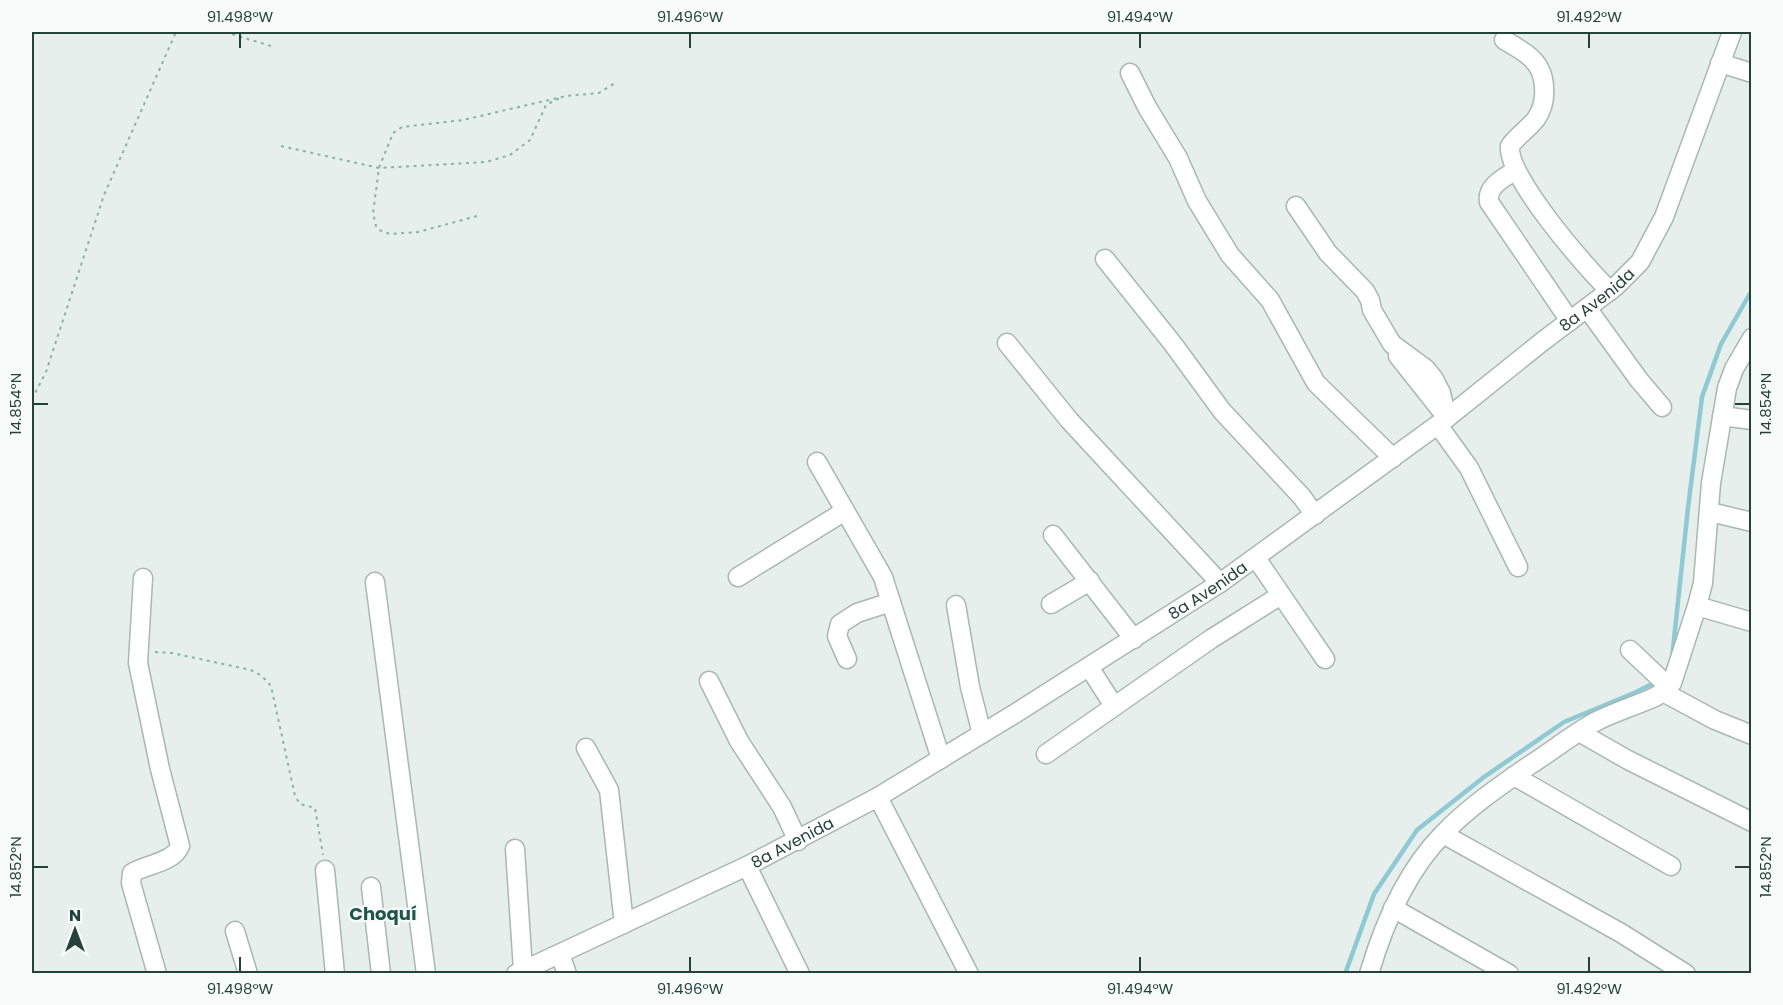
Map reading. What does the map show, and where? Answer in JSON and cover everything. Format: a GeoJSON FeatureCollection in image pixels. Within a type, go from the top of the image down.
{"type":"FeatureCollection","features":[{"type":"Feature","properties":{"kind":"street","name":"8a Avenida"},"geometry":{"type":"LineString","coordinates":[[519,972],[747,866],[878,797],[1220,584],[1442,422],[1610,291],[1640,262],[1654,240],[1664,217],[1732,32]]}},
{"type":"Feature","properties":{"kind":"street"},"geometry":{"type":"LineString","coordinates":[[1504,40],[1533,58],[1543,73],[1544,81],[1544,104],[1540,113],[1510,146],[1511,160],[1554,227],[1581,261],[1610,291]]}},
{"type":"Feature","properties":{"kind":"street"},"geometry":{"type":"LineString","coordinates":[[1720,63],[1752,73]]}},
{"type":"Feature","properties":{"kind":"street"},"geometry":{"type":"LineString","coordinates":[[1130,73],[1178,159],[1197,201],[1230,255],[1270,300],[1317,383],[1393,458]]}},
{"type":"Feature","properties":{"kind":"street"},"geometry":{"type":"LineString","coordinates":[[1516,170],[1490,190],[1489,202],[1570,321]]}},
{"type":"Feature","properties":{"kind":"street"},"geometry":{"type":"LineString","coordinates":[[1296,206],[1328,253],[1365,291],[1370,300],[1376,329],[1442,422],[1469,468],[1518,567]]}},
{"type":"Feature","properties":{"kind":"street"},"geometry":{"type":"LineString","coordinates":[[1105,259],[1173,344],[1222,411],[1302,497],[1315,515]]}},
{"type":"Feature","properties":{"kind":"street"},"geometry":{"type":"LineString","coordinates":[[1587,308],[1639,380],[1662,407]]}},
{"type":"Feature","properties":{"kind":"street"},"geometry":{"type":"LineString","coordinates":[[1374,972],[1393,908],[1412,873],[1443,834],[1479,802],[1579,732],[1596,722],[1638,705],[1666,687],[1674,678],[1703,583],[1711,483],[1727,388],[1734,369],[1752,338]]}},
{"type":"Feature","properties":{"kind":"street"},"geometry":{"type":"LineString","coordinates":[[1007,343],[1075,426],[1220,584]]}},
{"type":"Feature","properties":{"kind":"street"},"geometry":{"type":"LineString","coordinates":[[1722,416],[1752,420]]}},
{"type":"Feature","properties":{"kind":"street"},"geometry":{"type":"LineString","coordinates":[[817,462],[883,576],[941,759]]}},
{"type":"Feature","properties":{"kind":"street"},"geometry":{"type":"LineString","coordinates":[[738,578],[845,511]]}},
{"type":"Feature","properties":{"kind":"street"},"geometry":{"type":"LineString","coordinates":[[1710,512],[1752,522]]}},
{"type":"Feature","properties":{"kind":"street"},"geometry":{"type":"LineString","coordinates":[[1053,535],[1134,639]]}},
{"type":"Feature","properties":{"kind":"street"},"geometry":{"type":"LineString","coordinates":[[1256,558],[1324,659]]}},
{"type":"Feature","properties":{"kind":"street"},"geometry":{"type":"LineString","coordinates":[[143,578],[138,663],[160,769],[180,846],[177,853],[172,856],[141,867],[132,873],[131,883],[157,974]]}},
{"type":"Feature","properties":{"kind":"street"},"geometry":{"type":"LineString","coordinates":[[1051,604],[1090,581]]}},
{"type":"Feature","properties":{"kind":"street"},"geometry":{"type":"LineString","coordinates":[[375,582],[426,974]]}},
{"type":"Feature","properties":{"kind":"street"},"geometry":{"type":"LineString","coordinates":[[1046,753],[1211,639],[1281,595]]}},
{"type":"Feature","properties":{"kind":"street"},"geometry":{"type":"LineString","coordinates":[[847,658],[837,636],[840,624],[857,613],[891,602]]}},
{"type":"Feature","properties":{"kind":"street"},"geometry":{"type":"LineString","coordinates":[[956,605],[970,687],[982,734]]}},
{"type":"Feature","properties":{"kind":"street"},"geometry":{"type":"LineString","coordinates":[[1697,606],[1752,622]]}},
{"type":"Feature","properties":{"kind":"street"},"geometry":{"type":"LineString","coordinates":[[1630,650],[1651,669],[1666,687],[1715,720],[1752,735]]}},
{"type":"Feature","properties":{"kind":"street"},"geometry":{"type":"LineString","coordinates":[[1089,667],[1114,706]]}},
{"type":"Feature","properties":{"kind":"street"},"geometry":{"type":"LineString","coordinates":[[709,681],[739,741],[782,807],[798,841]]}},
{"type":"Feature","properties":{"kind":"street"},"geometry":{"type":"LineString","coordinates":[[1579,732],[1628,760],[1752,822]]}},
{"type":"Feature","properties":{"kind":"street"},"geometry":{"type":"LineString","coordinates":[[586,748],[609,790],[624,924]]}},
{"type":"Feature","properties":{"kind":"street"},"geometry":{"type":"LineString","coordinates":[[1514,776],[1671,866]]}},
{"type":"Feature","properties":{"kind":"street"},"geometry":{"type":"LineString","coordinates":[[878,797],[969,974]]}},
{"type":"Feature","properties":{"kind":"street"},"geometry":{"type":"LineString","coordinates":[[1443,834],[1621,933],[1686,974]]}},
{"type":"Feature","properties":{"kind":"street"},"geometry":{"type":"LineString","coordinates":[[515,849],[519,972]]}},
{"type":"Feature","properties":{"kind":"street"},"geometry":{"type":"LineString","coordinates":[[747,866],[800,974]]}},
{"type":"Feature","properties":{"kind":"street"},"geometry":{"type":"LineString","coordinates":[[325,870],[335,974]]}},
{"type":"Feature","properties":{"kind":"street"},"geometry":{"type":"LineString","coordinates":[[371,887],[381,974]]}},
{"type":"Feature","properties":{"kind":"street"},"geometry":{"type":"LineString","coordinates":[[1393,908],[1509,974]]}},
{"type":"Feature","properties":{"kind":"street"},"geometry":{"type":"LineString","coordinates":[[235,931],[248,974]]}},
{"type":"Feature","properties":{"kind":"street"},"geometry":{"type":"LineString","coordinates":[[560,954],[567,974]]}},
{"type":"Feature","properties":{"kind":"path"},"geometry":{"type":"LineString","coordinates":[[32,399],[46,372],[104,195],[176,32]]}},
{"type":"Feature","properties":{"kind":"path"},"geometry":{"type":"LineString","coordinates":[[225,32],[271,46]]}},
{"type":"Feature","properties":{"kind":"path"},"geometry":{"type":"LineString","coordinates":[[477,216],[418,232],[390,234],[379,230],[373,213],[379,168],[393,133],[402,127],[464,120],[566,96],[599,93],[615,83]]}},
{"type":"Feature","properties":{"kind":"path"},"geometry":{"type":"LineString","coordinates":[[281,146],[379,168],[486,162],[510,155],[530,140],[546,105],[566,96]]}},
{"type":"Feature","properties":{"kind":"path"},"geometry":{"type":"LineString","coordinates":[[138,650],[172,653],[251,670],[262,676],[271,686],[295,796],[300,804],[315,808],[325,870]]}},
{"type":"Feature","properties":{"kind":"waterway"},"geometry":{"type":"LineString","coordinates":[[1672,658],[1702,397],[1721,344],[1752,290]]}},
{"type":"Feature","properties":{"kind":"waterway"},"geometry":{"type":"LineString","coordinates":[[1345,974],[1374,894],[1417,830],[1484,777],[1564,722],[1656,682]]}},
{"type":"Feature","properties":{"kind":"district","name":"Choquí"},"geometry":{"type":"Point","coordinates":[383,913]}}]}
